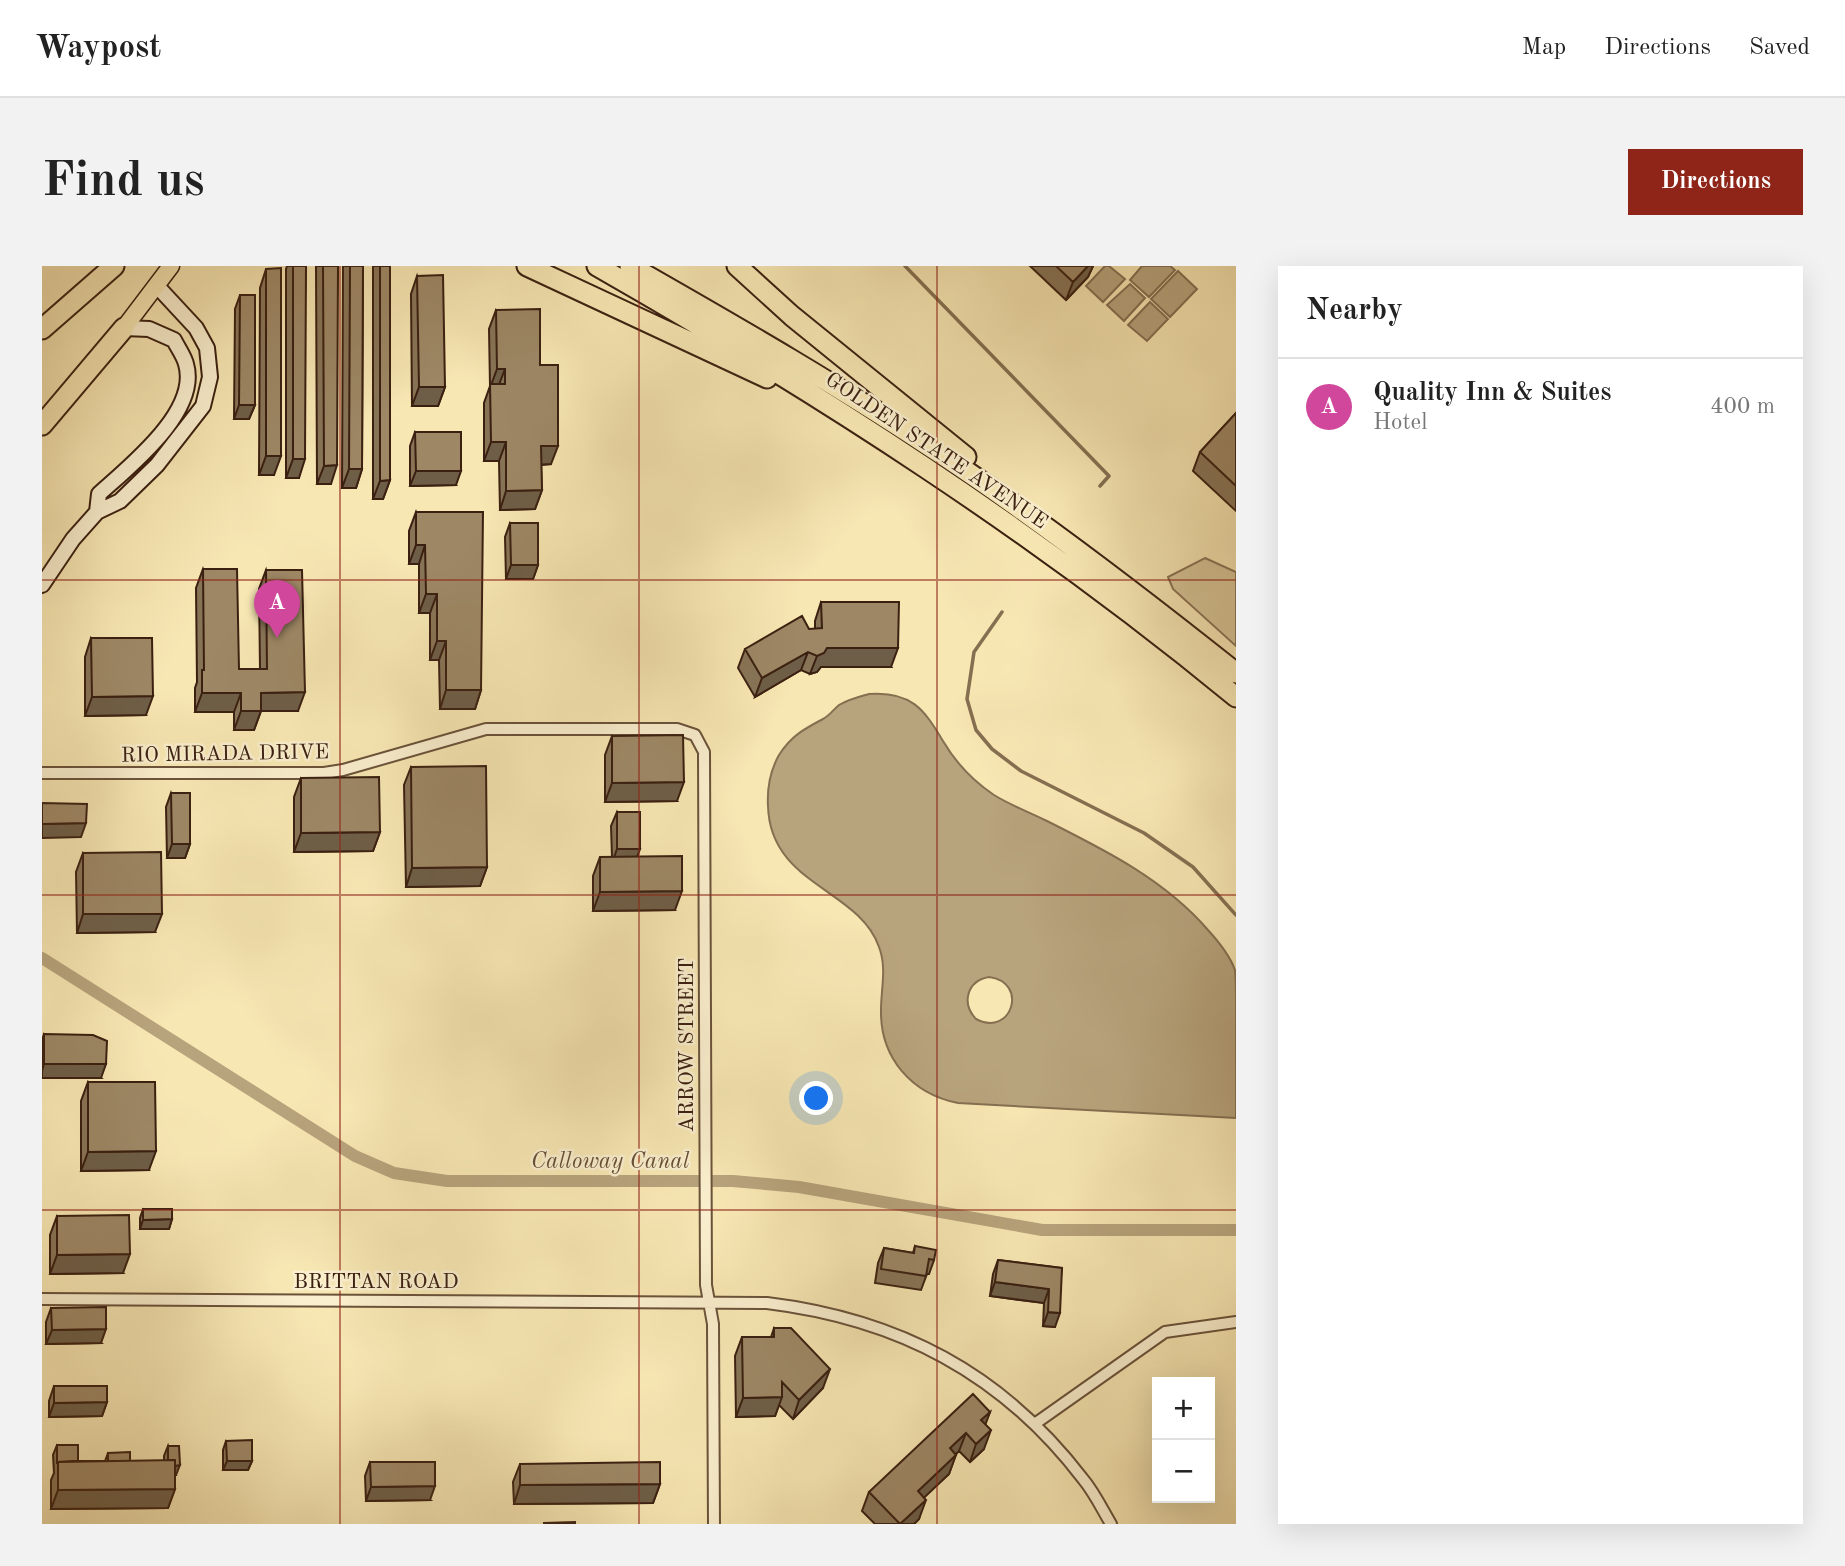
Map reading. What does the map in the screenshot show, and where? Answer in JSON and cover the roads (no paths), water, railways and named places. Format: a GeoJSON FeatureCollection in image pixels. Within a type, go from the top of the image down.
{"type":"FeatureCollection","features":[{"type":"Feature","properties":{"kind":"highway"},"geometry":{"type":"LineString","coordinates":[[42,329],[114,266]]}},
{"type":"Feature","properties":{"kind":"highway"},"geometry":{"type":"LineString","coordinates":[[527,266],[658,325],[853,420]]}},
{"type":"Feature","properties":{"kind":"highway","name":"GOLDEN STATE AVENUE"},"geometry":{"type":"LineString","coordinates":[[597,266],[730,342],[853,420],[1075,570],[1236,697]]}},
{"type":"Feature","properties":{"kind":"highway","name":"GOLDEN STATE AVENUE"},"geometry":{"type":"LineString","coordinates":[[629,266],[720,317],[886,417],[1046,527],[1236,673]]}},
{"type":"Feature","properties":{"kind":"highway"},"geometry":{"type":"LineString","coordinates":[[737,266],[792,316],[995,480],[1046,527]]}},
{"type":"Feature","properties":{"kind":"highway"},"geometry":{"type":"LineString","coordinates":[[42,425],[124,328]]}},
{"type":"Feature","properties":{"kind":"main road"},"geometry":{"type":"LineString","coordinates":[[124,328],[171,266]]}},
{"type":"Feature","properties":{"kind":"main road"},"geometry":{"type":"LineString","coordinates":[[42,585],[65,549],[97,512],[120,501],[157,466],[194,419],[208,391],[210,362],[200,334],[157,286]]}},
{"type":"Feature","properties":{"kind":"main road"},"geometry":{"type":"LineString","coordinates":[[97,512],[99,494],[130,466],[171,422],[179,409],[186,387],[187,365],[174,340],[149,330],[124,328]]}},
{"type":"Feature","properties":{"kind":"street","name":"RIO MIRADA DRIVE"},"geometry":{"type":"LineString","coordinates":[[42,773],[324,774],[486,729],[677,729],[695,735]]}},
{"type":"Feature","properties":{"kind":"street","name":"ARROW STREET"},"geometry":{"type":"LineString","coordinates":[[695,735],[704,752],[706,1285],[713,1324],[714,1524]]}},
{"type":"Feature","properties":{"kind":"street","name":"BRITTAN ROAD"},"geometry":{"type":"LineString","coordinates":[[42,1299],[709,1302],[767,1303],[804,1308],[877,1326],[912,1340],[972,1373],[1003,1394],[1036,1423],[1084,1480],[1111,1524]]}},
{"type":"Feature","properties":{"kind":"street"},"geometry":{"type":"LineString","coordinates":[[1036,1423],[1166,1332],[1236,1322]]}},
{"type":"Feature","properties":{"kind":"waterway"},"geometry":{"type":"LineString","coordinates":[[905,266],[1109,476],[1100,486]]}},
{"type":"Feature","properties":{"kind":"waterway"},"geometry":{"type":"LineString","coordinates":[[1002,612],[974,652],[967,699],[976,730],[992,749],[1021,771],[1144,833],[1193,867],[1236,915]]}},
{"type":"Feature","properties":{"kind":"waterway","name":"Calloway Canal"},"geometry":{"type":"LineString","coordinates":[[42,958],[355,1156],[394,1173],[447,1181],[733,1181],[799,1187],[1042,1230],[1236,1230]]}},
{"type":"Feature","properties":{"kind":"place","name":"Quality Inn & Suites"},"geometry":{"type":"Point","coordinates":[277,638]}}]}
